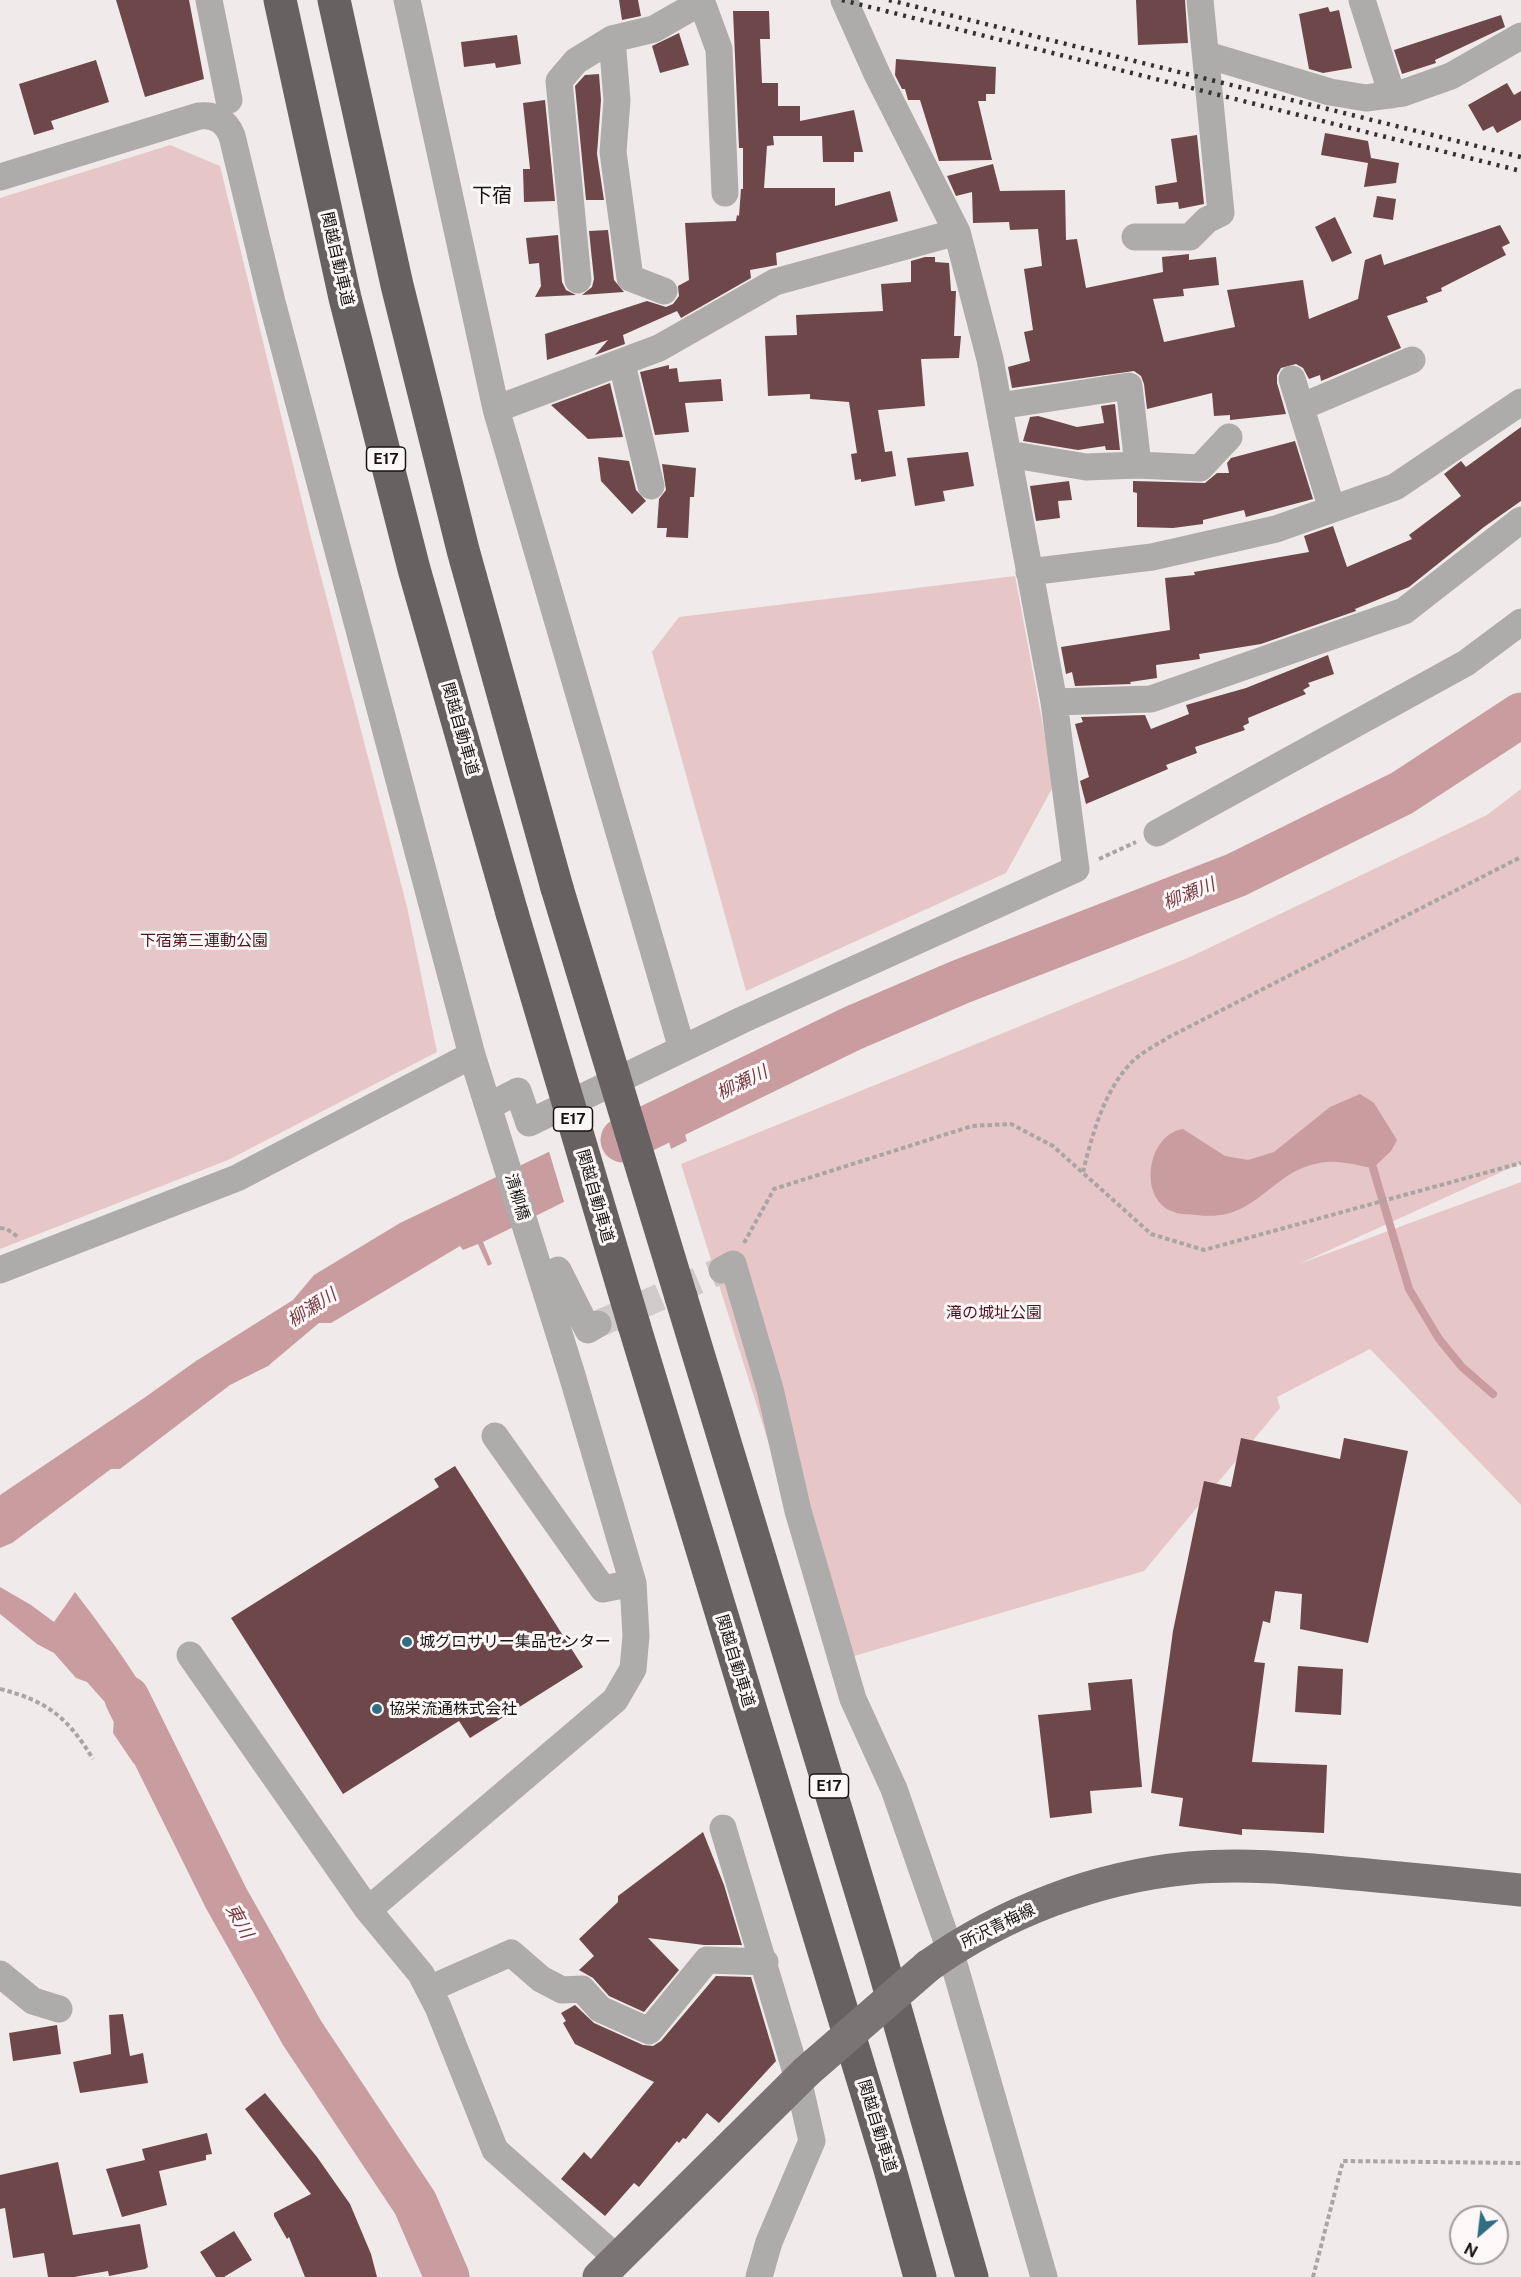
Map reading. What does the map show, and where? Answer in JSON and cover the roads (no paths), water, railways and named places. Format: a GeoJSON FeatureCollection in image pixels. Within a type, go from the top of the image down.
{"type":"FeatureCollection","features":[{"type":"Feature","properties":{"kind":"highway","name":"関越自動車道"},"geometry":{"type":"LineString","coordinates":[[280,0],[345,298],[405,535],[512,913],[634,1325],[890,2166],[920,2277]]}},
{"type":"Feature","properties":{"kind":"highway","name":"E17"},"geometry":{"type":"LineString","coordinates":[[334,0],[397,285],[463,550],[557,888],[876,1944],[972,2277]]}},
{"type":"Feature","properties":{"kind":"main road","name":"所沢青梅線"},"geometry":{"type":"LineString","coordinates":[[609,2268],[802,2075],[939,1958],[982,1931],[1051,1901],[1111,1881],[1191,1868],[1290,1868],[1521,1890]]}},
{"type":"Feature","properties":{"kind":"street"},"geometry":{"type":"LineString","coordinates":[[209,0],[229,100]]}},
{"type":"Feature","properties":{"kind":"street"},"geometry":{"type":"LineString","coordinates":[[407,0],[496,409],[682,1049]]}},
{"type":"Feature","properties":{"kind":"street"},"geometry":{"type":"LineString","coordinates":[[492,1116],[518,1091],[529,1123],[682,1049],[1076,869],[1054,702],[1008,454],[990,359],[957,232],[877,74],[844,0]]}},
{"type":"Feature","properties":{"kind":"street"},"geometry":{"type":"LineString","coordinates":[[1135,237],[1190,237],[1207,220],[1221,213],[1200,0]]}},
{"type":"Feature","properties":{"kind":"street"},"geometry":{"type":"LineString","coordinates":[[1362,0],[1392,94]]}},
{"type":"Feature","properties":{"kind":"street"},"geometry":{"type":"LineString","coordinates":[[578,280],[559,81],[576,61],[612,39],[654,29],[701,1],[719,49],[725,194]]}},
{"type":"Feature","properties":{"kind":"street"},"geometry":{"type":"LineString","coordinates":[[1207,55],[1330,92],[1366,98],[1392,94],[1451,76],[1521,36]]}},
{"type":"Feature","properties":{"kind":"street"},"geometry":{"type":"LineString","coordinates":[[612,39],[617,100],[613,152],[630,278],[664,291]]}},
{"type":"Feature","properties":{"kind":"street","name":"清柳橋"},"geometry":{"type":"LineString","coordinates":[[0,177],[199,116],[208,114],[219,118],[228,126],[272,302],[472,1055],[539,1267],[556,1345],[633,1582],[636,1636],[633,1669],[615,1700],[368,1910]]}},
{"type":"Feature","properties":{"kind":"street"},"geometry":{"type":"LineString","coordinates":[[496,409],[622,364],[658,348],[775,282],[957,232]]}},
{"type":"Feature","properties":{"kind":"street"},"geometry":{"type":"LineString","coordinates":[[1301,407],[1412,360]]}},
{"type":"Feature","properties":{"kind":"street"},"geometry":{"type":"LineString","coordinates":[[622,364],[651,486]]}},
{"type":"Feature","properties":{"kind":"street"},"geometry":{"type":"LineString","coordinates":[[1292,380],[1332,509]]}},
{"type":"Feature","properties":{"kind":"street"},"geometry":{"type":"LineString","coordinates":[[999,406],[1129,386],[1138,465]]}},
{"type":"Feature","properties":{"kind":"street"},"geometry":{"type":"LineString","coordinates":[[1029,572],[1152,557],[1276,529],[1395,487],[1521,402]]}},
{"type":"Feature","properties":{"kind":"street"},"geometry":{"type":"LineString","coordinates":[[1008,454],[1086,467],[1138,465],[1200,468],[1229,437]]}},
{"type":"Feature","properties":{"kind":"street"},"geometry":{"type":"LineString","coordinates":[[1054,702],[1151,699],[1404,611],[1521,520]]}},
{"type":"Feature","properties":{"kind":"street"},"geometry":{"type":"LineString","coordinates":[[1158,832],[1466,663],[1521,622]]}},
{"type":"Feature","properties":{"kind":"street"},"geometry":{"type":"LineString","coordinates":[[0,1270],[237,1178],[472,1055]]}},
{"type":"Feature","properties":{"kind":"street"},"geometry":{"type":"LineString","coordinates":[[727,1267],[770,1389],[798,1511],[853,1699],[894,1789],[939,1958],[1044,2277]]}},
{"type":"Feature","properties":{"kind":"street"},"geometry":{"type":"LineString","coordinates":[[556,1345],[575,1338],[558,1270],[588,1330],[598,1324]]}},
{"type":"Feature","properties":{"kind":"street"},"geometry":{"type":"LineString","coordinates":[[495,1436],[603,1589],[633,1582]]}},
{"type":"Feature","properties":{"kind":"street"},"geometry":{"type":"LineString","coordinates":[[189,1655],[368,1910],[421,1974],[495,2150],[609,2268]]}},
{"type":"Feature","properties":{"kind":"street"},"geometry":{"type":"LineString","coordinates":[[723,1828],[802,2075],[812,2141],[769,2242],[759,2277]]}},
{"type":"Feature","properties":{"kind":"street"},"geometry":{"type":"LineString","coordinates":[[429,1989],[511,1953],[542,1979],[562,1990],[582,1989],[600,2009],[649,2031],[707,1960],[765,1962]]}},
{"type":"Feature","properties":{"kind":"street"},"geometry":{"type":"LineString","coordinates":[[0,1974],[33,2001],[58,2009]]}},
{"type":"Feature","properties":{"kind":"water"},"geometry":{"type":"Polygon","coordinates":[[[672,1093],[687,1141],[483,1242],[492,1264],[488,1266],[478,1244],[463,1250],[460,1246],[331,1323],[319,1323],[268,1366],[230,1385],[120,1469],[111,1469],[12,1543],[0,1548],[0,1495],[196,1361],[293,1300],[314,1275],[400,1223],[672,1093]]]}},
{"type":"Feature","properties":{"kind":"water"},"geometry":{"type":"Polygon","coordinates":[[[1360,1094],[1374,1103],[1397,1140],[1391,1151],[1373,1168],[1332,1162],[1302,1168],[1287,1176],[1249,1204],[1234,1212],[1217,1215],[1177,1213],[1162,1205],[1155,1195],[1151,1182],[1151,1168],[1161,1142],[1171,1134],[1183,1129],[1225,1156],[1248,1160],[1274,1152],[1330,1107],[1360,1094]]]}},
{"type":"Feature","properties":{"kind":"water"},"geometry":{"type":"Polygon","coordinates":[[[0,1587],[54,1622],[75,1592],[140,1684],[172,1743],[134,1764],[113,1733],[114,1720],[111,1709],[87,1682],[76,1678],[54,1653],[37,1644],[0,1614],[0,1587]]]}},
{"type":"Feature","properties":{"kind":"waterway","name":"柳瀬川"},"geometry":{"type":"LineString","coordinates":[[623,1140],[853,1028],[960,982],[1236,875],[1402,793],[1521,715]]}},
{"type":"Feature","properties":{"kind":"waterway"},"geometry":{"type":"LineString","coordinates":[[1373,1168],[1409,1289],[1439,1339],[1462,1367],[1493,1394]]}},
{"type":"Feature","properties":{"kind":"waterway","name":"東川"},"geometry":{"type":"LineString","coordinates":[[127,1698],[226,1898],[302,2033],[415,2203],[447,2277]]}},
{"type":"Feature","properties":{"kind":"tunnel"},"geometry":{"type":"LineString","coordinates":[[598,1324],[722,1270]]}},
{"type":"Feature","properties":{"kind":"railway"},"geometry":{"type":"LineString","coordinates":[[842,0],[1521,171]]}},
{"type":"Feature","properties":{"kind":"railway"},"geometry":{"type":"LineString","coordinates":[[889,0],[1521,157]]}},
{"type":"Feature","properties":{"kind":"place","name":"城グロサリー集品センター"},"geometry":{"type":"Point","coordinates":[407,1642]}},
{"type":"Feature","properties":{"kind":"place","name":"協栄流通株式会社"},"geometry":{"type":"Point","coordinates":[377,1709]}},
{"type":"Feature","properties":{"kind":"district","name":"下宿"},"geometry":{"type":"Point","coordinates":[492,196]}},
{"type":"Feature","properties":{"kind":"park label","name":"下宿第三運動公園"},"geometry":{"type":"Point","coordinates":[204,941]}},
{"type":"Feature","properties":{"kind":"park label","name":"滝の城址公園"},"geometry":{"type":"Point","coordinates":[994,1313]}}]}
